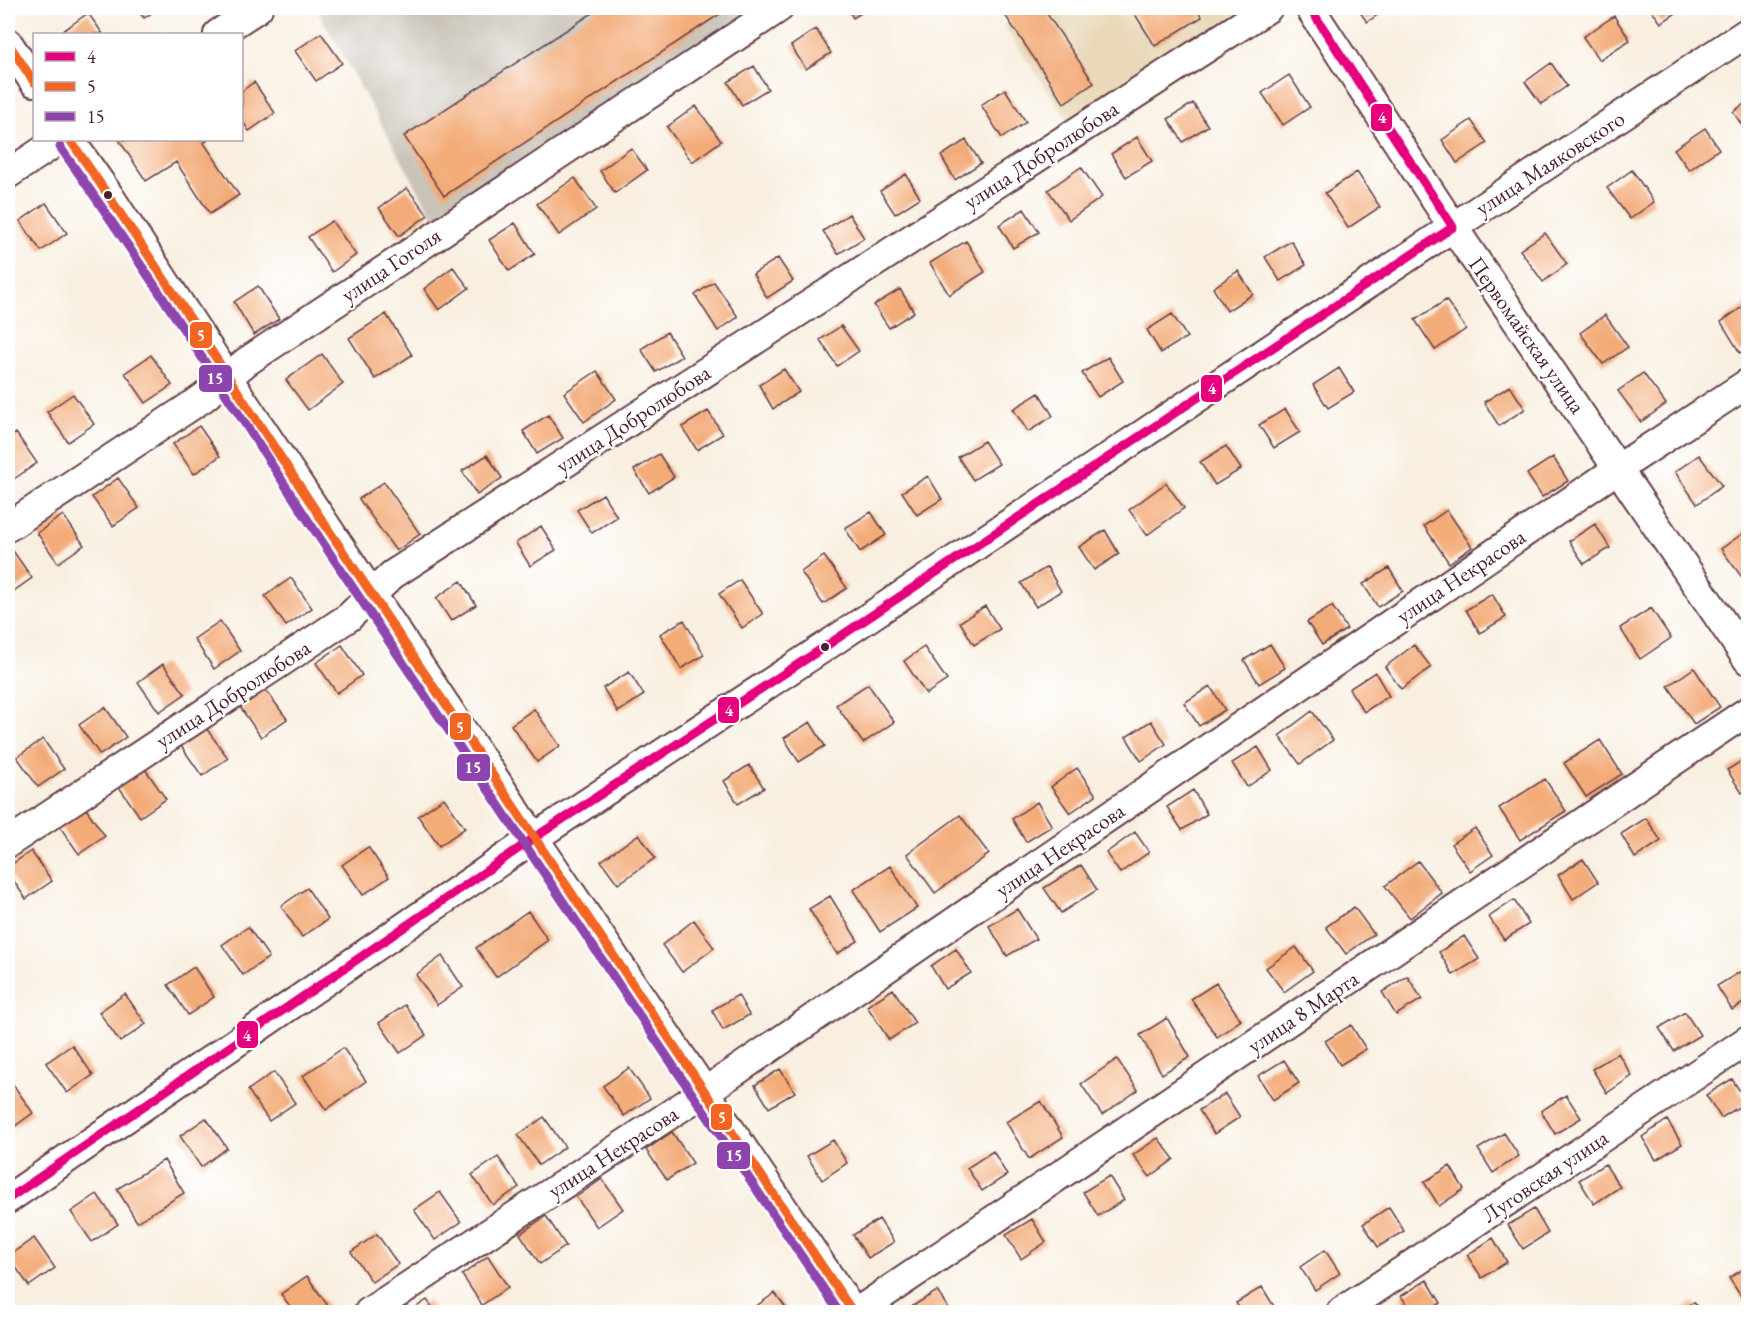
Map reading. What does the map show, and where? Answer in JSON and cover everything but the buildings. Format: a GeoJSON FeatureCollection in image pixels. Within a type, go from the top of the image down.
{"type":"FeatureCollection","features":[{"type":"Feature","properties":{"kind":"street"},"geometry":{"type":"LineString","coordinates":[[220,33],[258,8]]}},
{"type":"Feature","properties":{"kind":"street","name":"улица Гоголя"},"geometry":{"type":"LineString","coordinates":[[8,527],[203,398],[246,362],[779,8]]}},
{"type":"Feature","properties":{"kind":"street","name":"улица Добролюбова"},"geometry":{"type":"LineString","coordinates":[[8,843],[348,617],[392,575],[1268,8]]}},
{"type":"Feature","properties":{"kind":"street","name":"Первомайская улица"},"geometry":{"type":"LineString","coordinates":[[1310,8],[1453,226],[1749,660]]}},
{"type":"Feature","properties":{"kind":"street","name":"улица Маяковского"},"geometry":{"type":"LineString","coordinates":[[8,1199],[534,838],[837,639],[1453,226],[1749,32]]}},
{"type":"Feature","properties":{"kind":"street"},"geometry":{"type":"LineString","coordinates":[[8,43],[33,80]]}},
{"type":"Feature","properties":{"kind":"street"},"geometry":{"type":"LineString","coordinates":[[8,174],[58,141]]}},
{"type":"Feature","properties":{"kind":"street"},"geometry":{"type":"LineString","coordinates":[[71,141],[534,838],[855,1312]]}},
{"type":"Feature","properties":{"kind":"street","name":"улица Некрасова"},"geometry":{"type":"LineString","coordinates":[[369,1312],[705,1092],[1619,468],[1749,383]]}},
{"type":"Feature","properties":{"kind":"street","name":"улица 8 Марта"},"geometry":{"type":"LineString","coordinates":[[855,1312],[1749,711]]}},
{"type":"Feature","properties":{"kind":"street","name":"Луговская улица"},"geometry":{"type":"LineString","coordinates":[[1341,1312],[1749,1040]]}},
{"type":"Feature","properties":{"kind":"shaded area"},"geometry":{"type":"Polygon","coordinates":[[[316,8],[776,8],[443,234],[316,8]]]}},
{"type":"Feature","properties":{"kind":"shaded area"},"geometry":{"type":"Polygon","coordinates":[[[1033,8],[1248,8],[1071,124],[1004,26],[1033,8]]]}},
{"type":"Feature","properties":{"kind":"transit line","name":"4"},"geometry":{"type":"LineString","coordinates":[[1310,8],[1453,227]]}},
{"type":"Feature","properties":{"kind":"transit line","name":"5"},"geometry":{"type":"LineString","coordinates":[[8,43],[33,80]]}},
{"type":"Feature","properties":{"kind":"transit line","name":"5"},"geometry":{"type":"LineString","coordinates":[[71,141],[853,1312]]}},
{"type":"Feature","properties":{"kind":"transit line","name":"15"},"geometry":{"type":"LineString","coordinates":[[60,147],[128,245],[325,546],[839,1312]]}},
{"type":"Feature","properties":{"kind":"transit line","name":"4"},"geometry":{"type":"LineString","coordinates":[[8,1199],[534,838],[1453,227]]}}]}
